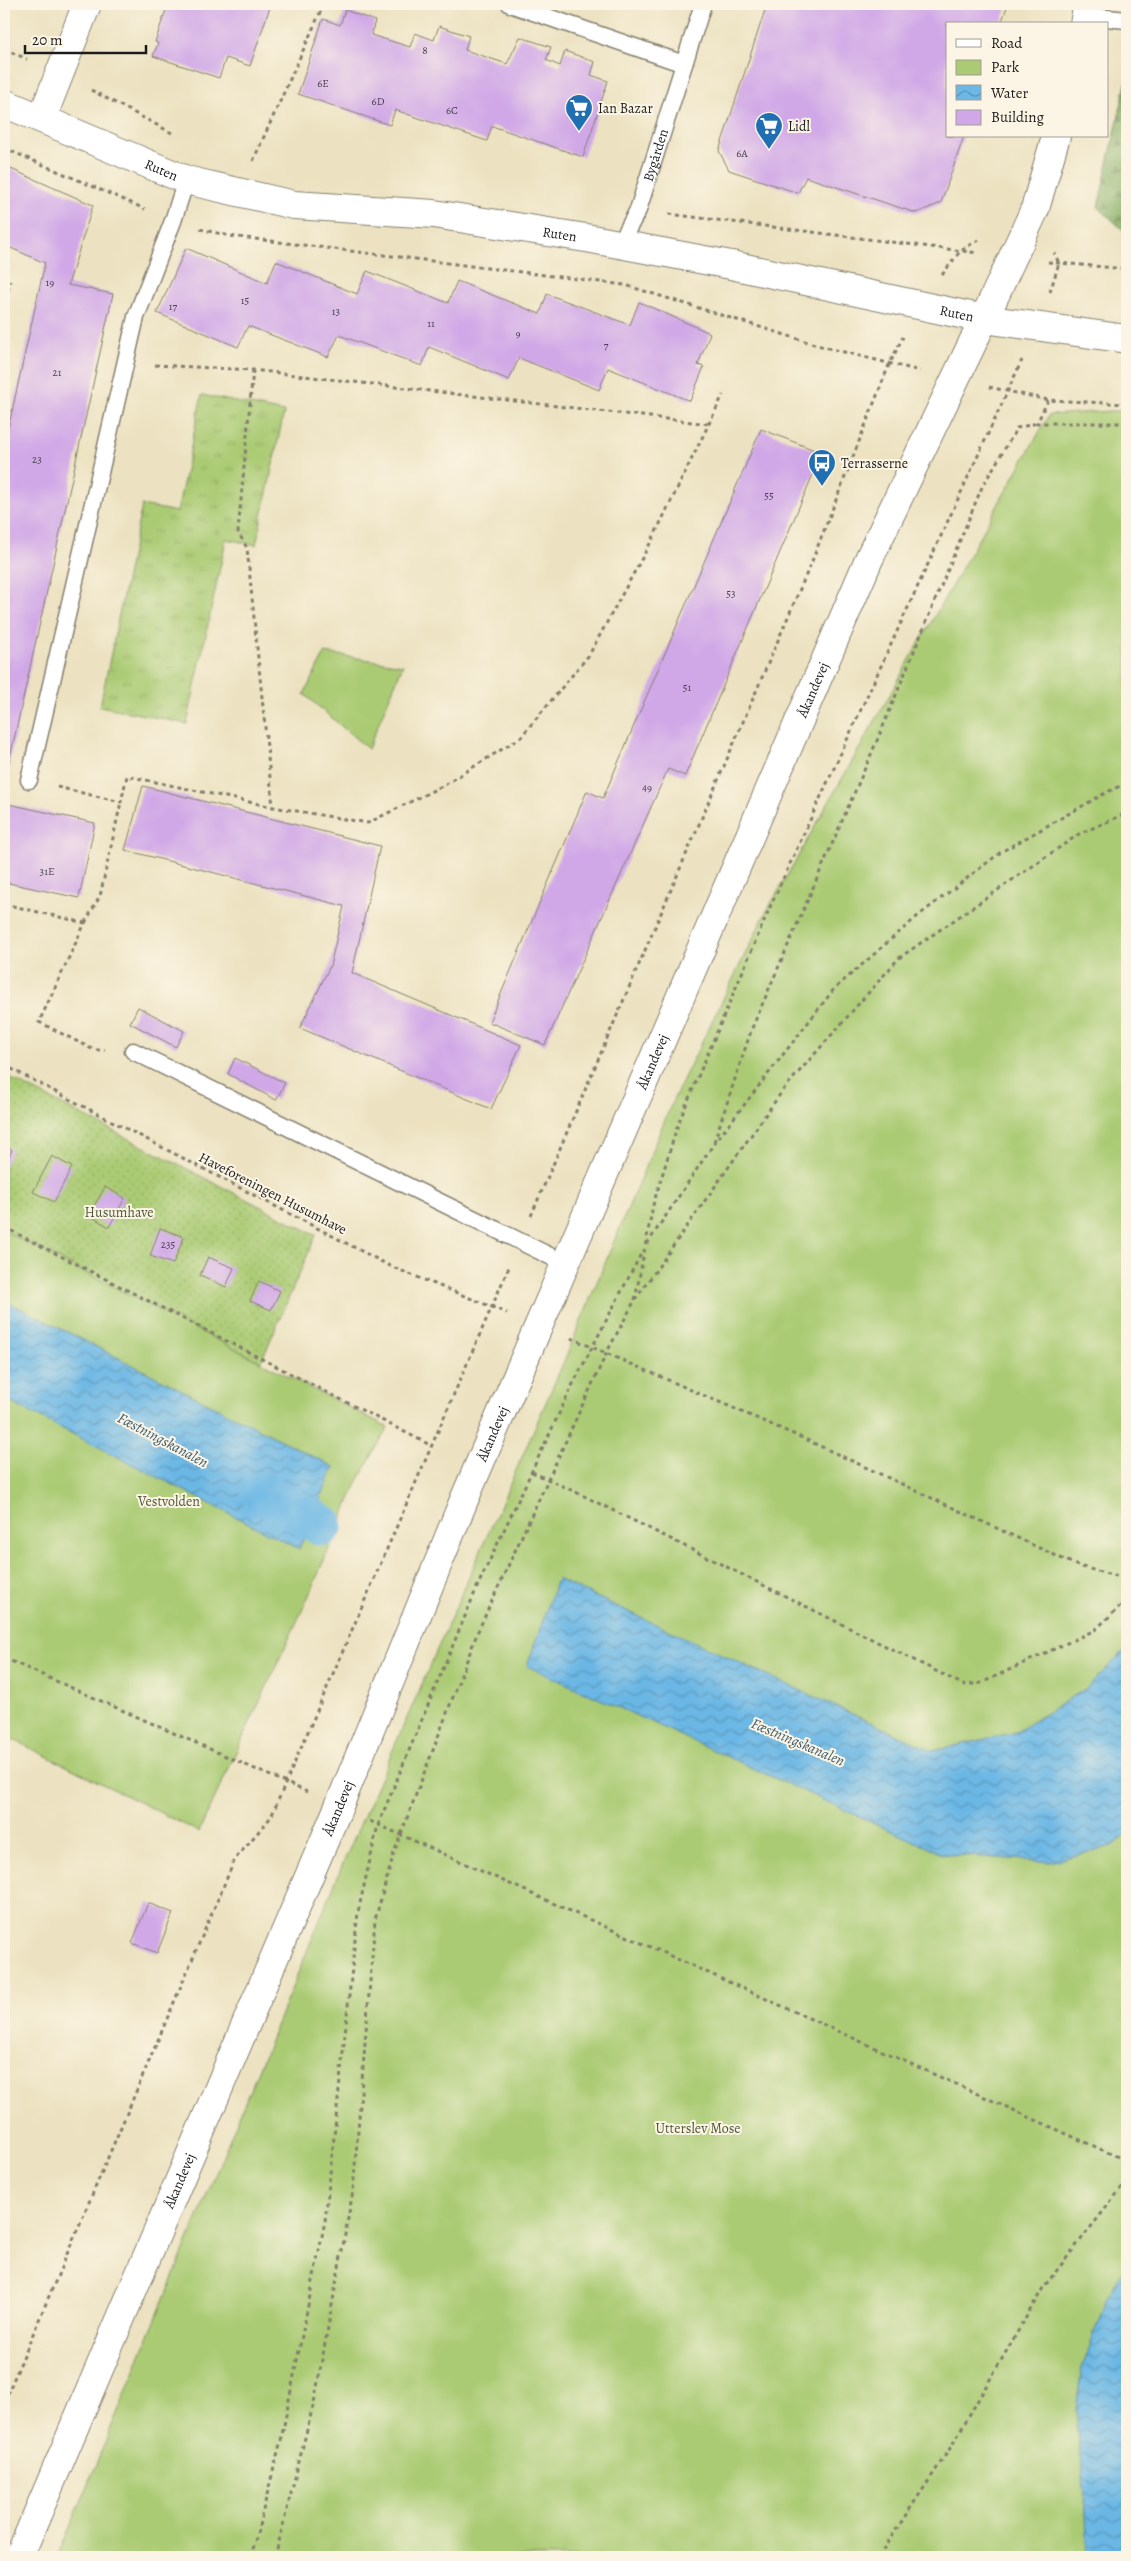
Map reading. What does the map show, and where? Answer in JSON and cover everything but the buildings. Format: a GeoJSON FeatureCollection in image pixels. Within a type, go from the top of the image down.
{"type":"FeatureCollection","features":[{"type":"Feature","properties":{"kind":"street"},"geometry":{"type":"LineString","coordinates":[[42,118],[87,4]]}},
{"type":"Feature","properties":{"kind":"street","name":"Ruten"},"geometry":{"type":"LineString","coordinates":[[4,102],[186,180],[294,205],[434,214],[620,244],[919,304],[984,319],[1127,339]]}},
{"type":"Feature","properties":{"kind":"street"},"geometry":{"type":"LineString","coordinates":[[984,319],[1035,209],[1055,138]]}},
{"type":"Feature","properties":{"kind":"street","name":"Åkandevej"},"geometry":{"type":"LineString","coordinates":[[19,2557],[339,1806],[464,1500],[869,559],[954,378],[984,319]]}},
{"type":"Feature","properties":{"kind":"lane"},"geometry":{"type":"LineString","coordinates":[[510,4],[684,64]]}},
{"type":"Feature","properties":{"kind":"lane","name":"Bygården"},"geometry":{"type":"LineString","coordinates":[[620,244],[638,210],[703,4]]}},
{"type":"Feature","properties":{"kind":"lane"},"geometry":{"type":"LineString","coordinates":[[1086,14],[1127,20]]}},
{"type":"Feature","properties":{"kind":"lane"},"geometry":{"type":"LineString","coordinates":[[29,780],[127,364],[136,317],[173,221],[186,180]]}},
{"type":"Feature","properties":{"kind":"lane"},"geometry":{"type":"LineString","coordinates":[[133,1051],[566,1264]]}},
{"type":"Feature","properties":{"kind":"path"},"geometry":{"type":"LineString","coordinates":[[253,161],[325,4]]}},
{"type":"Feature","properties":{"kind":"path"},"geometry":{"type":"LineString","coordinates":[[471,4],[477,6],[482,4]]}},
{"type":"Feature","properties":{"kind":"path"},"geometry":{"type":"LineString","coordinates":[[4,148],[173,221],[230,236],[625,286],[888,365],[1048,400],[1127,404]]}},
{"type":"Feature","properties":{"kind":"path"},"geometry":{"type":"LineString","coordinates":[[635,1300],[653,1205],[678,1124],[770,907],[1007,391],[1039,326],[1059,263],[1035,209]]}},
{"type":"Feature","properties":{"kind":"path"},"geometry":{"type":"LineString","coordinates":[[4,2402],[235,1859],[271,1816],[432,1446],[812,561],[888,365],[919,304],[961,250],[986,236]]}},
{"type":"Feature","properties":{"kind":"path"},"geometry":{"type":"LineString","coordinates":[[1012,258],[1127,269]]}},
{"type":"Feature","properties":{"kind":"path"},"geometry":{"type":"LineString","coordinates":[[4,314],[10,281]]}},
{"type":"Feature","properties":{"kind":"path"},"geometry":{"type":"LineString","coordinates":[[127,364],[253,370],[709,424]]}},
{"type":"Feature","properties":{"kind":"path"},"geometry":{"type":"LineString","coordinates":[[253,370],[238,532],[247,548],[274,807]]}},
{"type":"Feature","properties":{"kind":"path"},"geometry":{"type":"LineString","coordinates":[[133,1051],[94,1050],[40,1022],[85,923],[100,896],[127,776],[274,807],[368,823],[446,784],[520,738],[589,655],[653,538],[723,395]]}},
{"type":"Feature","properties":{"kind":"path"},"geometry":{"type":"LineString","coordinates":[[1037,423],[1048,400]]}},
{"type":"Feature","properties":{"kind":"path"},"geometry":{"type":"LineString","coordinates":[[713,1145],[752,1028],[879,736],[982,487],[1017,428],[1037,423],[1127,423]]}},
{"type":"Feature","properties":{"kind":"path"},"geometry":{"type":"LineString","coordinates":[[29,780],[120,802],[121,798]]}},
{"type":"Feature","properties":{"kind":"path"},"geometry":{"type":"LineString","coordinates":[[251,2557],[281,2440],[325,2221],[358,1912],[378,1825],[478,1585],[573,1384],[644,1248],[713,1145],[834,989],[918,916],[1001,852],[1107,792],[1127,783]]}},
{"type":"Feature","properties":{"kind":"path"},"geometry":{"type":"LineString","coordinates":[[275,2557],[315,2398],[353,2191],[375,1920],[401,1835],[478,1631],[607,1352],[635,1300],[784,1090],[899,958],[1079,834],[1127,813]]}},
{"type":"Feature","properties":{"kind":"path"},"geometry":{"type":"LineString","coordinates":[[4,904],[85,923]]}},
{"type":"Feature","properties":{"kind":"path","name":"Haveforeningen Husumhave"},"geometry":{"type":"LineString","coordinates":[[4,1065],[392,1267],[539,1325]]}},
{"type":"Feature","properties":{"kind":"path"},"geometry":{"type":"LineString","coordinates":[[4,1226],[432,1446]]}},
{"type":"Feature","properties":{"kind":"path"},"geometry":{"type":"LineString","coordinates":[[607,1352],[798,1436],[1078,1566],[1127,1579]]}},
{"type":"Feature","properties":{"kind":"path"},"geometry":{"type":"LineString","coordinates":[[532,1472],[964,1685],[981,1683],[1095,1630],[1127,1600]]}},
{"type":"Feature","properties":{"kind":"path"},"geometry":{"type":"LineString","coordinates":[[4,1658],[339,1806]]}},
{"type":"Feature","properties":{"kind":"path"},"geometry":{"type":"LineString","coordinates":[[401,1835],[1127,2161]]}},
{"type":"Feature","properties":{"kind":"path"},"geometry":{"type":"LineString","coordinates":[[878,2557],[949,2450],[1043,2288],[1127,2181]]}},
{"type":"Feature","properties":{"kind":"green space"},"geometry":{"type":"Polygon","coordinates":[[[1127,79],[1127,230],[1123,230],[1098,207],[1127,79]]]}},
{"type":"Feature","properties":{"kind":"green space"},"geometry":{"type":"Polygon","coordinates":[[[202,395],[284,412],[256,545],[226,539],[187,724],[100,706],[142,505],[177,512],[202,395]]]}},
{"type":"Feature","properties":{"kind":"green space","name":"Utterslev Mose"},"geometry":{"type":"Polygon","coordinates":[[[1127,410],[1127,2557],[58,2557],[344,1861],[565,1359],[674,1098],[764,916],[1049,415],[1127,410]]]}},
{"type":"Feature","properties":{"kind":"green space"},"geometry":{"type":"Polygon","coordinates":[[[325,653],[403,665],[368,749],[304,694],[325,653]]]}},
{"type":"Feature","properties":{"kind":"green space","name":"Husumhave"},"geometry":{"type":"Polygon","coordinates":[[[4,1075],[316,1235],[261,1362],[4,1231],[4,1075]]]}},
{"type":"Feature","properties":{"kind":"green space","name":"Vestvolden"},"geometry":{"type":"Polygon","coordinates":[[[4,1231],[388,1427],[358,1481],[306,1602],[199,1832],[4,1735],[4,1231]]]}},
{"type":"Feature","properties":{"kind":"water"},"geometry":{"type":"Polygon","coordinates":[[[4,1300],[334,1467],[299,1549],[4,1399],[4,1300]]]}},
{"type":"Feature","properties":{"kind":"water"},"geometry":{"type":"Polygon","coordinates":[[[557,1579],[933,1751],[1016,1732],[1088,1687],[1127,1648],[1127,1834],[1112,1846],[1050,1862],[942,1854],[527,1666],[557,1579]]]}},
{"type":"Feature","properties":{"kind":"water"},"geometry":{"type":"Polygon","coordinates":[[[1127,2265],[1127,2557],[1088,2557],[1085,2495],[1076,2410],[1082,2369],[1107,2296],[1127,2265]]]}},
{"type":"Feature","properties":{"kind":"waterway","name":"Fæstningskanalen"},"geometry":{"type":"LineString","coordinates":[[261,1492],[322,1525]]}},
{"type":"Feature","properties":{"kind":"place","name":"Ian Bazar"},"geometry":{"type":"Point","coordinates":[579,132]}},
{"type":"Feature","properties":{"kind":"place","name":"Lidl"},"geometry":{"type":"Point","coordinates":[769,150]}},
{"type":"Feature","properties":{"kind":"place","name":"Terrasserne"},"geometry":{"type":"Point","coordinates":[822,487]}}]}
